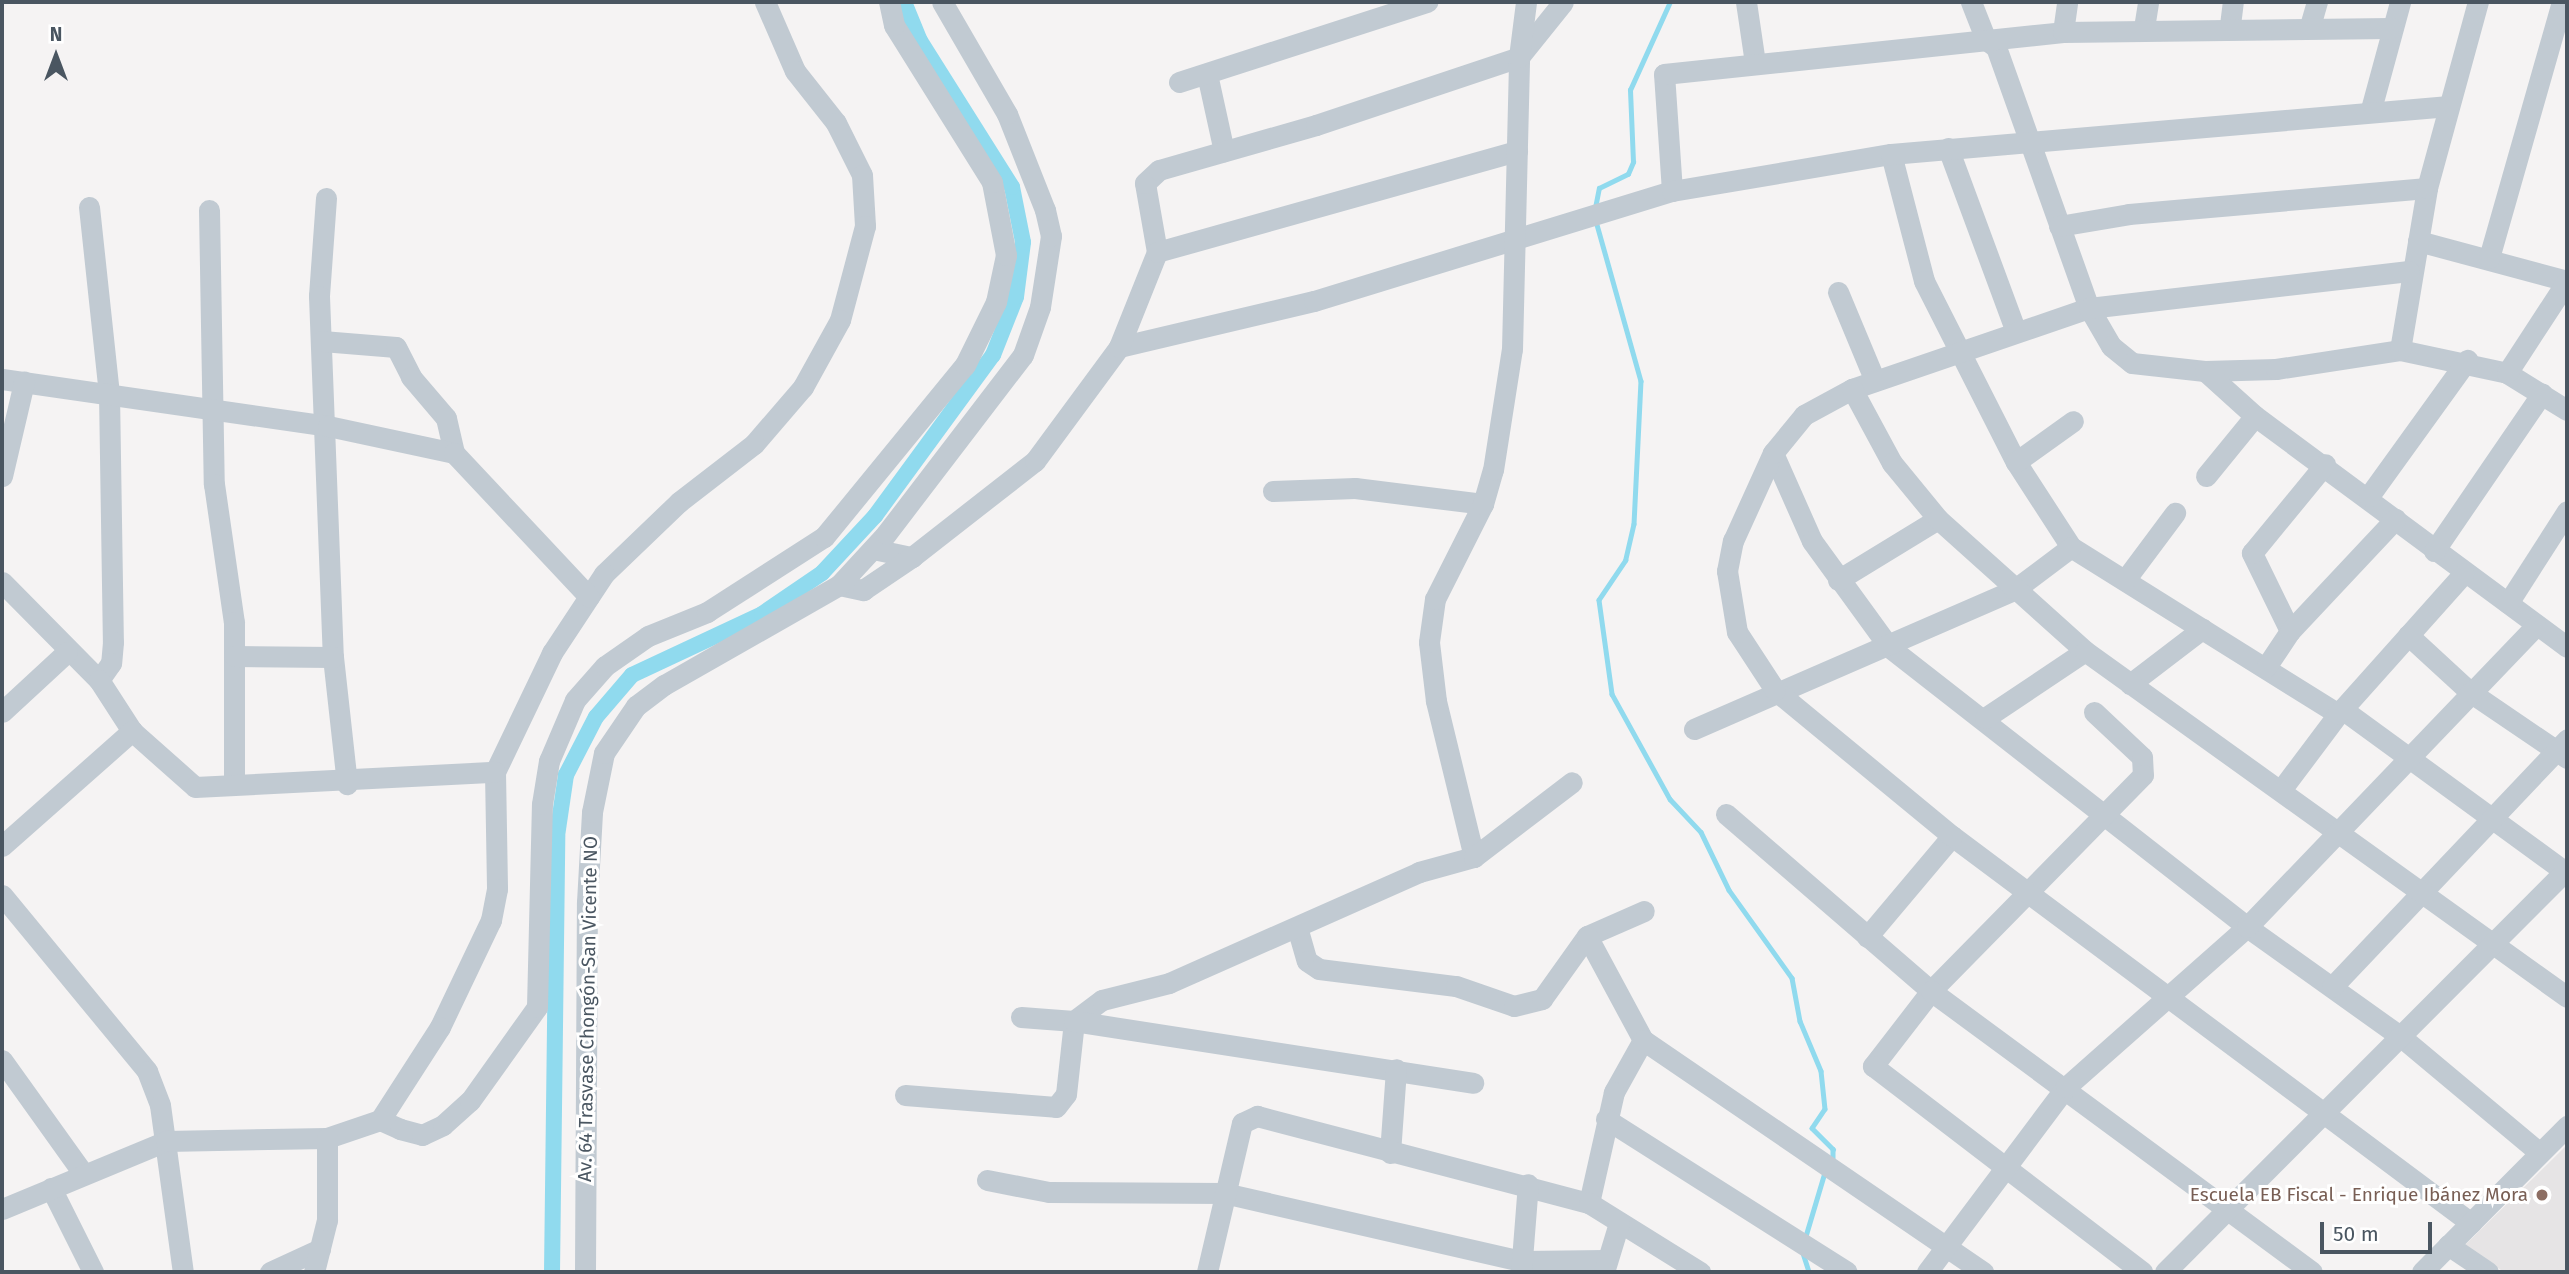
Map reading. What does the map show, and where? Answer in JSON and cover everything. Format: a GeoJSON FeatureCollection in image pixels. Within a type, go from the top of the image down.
{"type":"FeatureCollection","features":[{"type":"Feature","properties":{"kind":"street"},"geometry":{"type":"LineString","coordinates":[[380,1120],[440,1027],[491,920],[497,889],[495,772],[552,653],[589,597],[679,502],[754,444],[803,387],[840,320],[864,226],[862,175],[836,123],[795,71],[765,2]]}},
{"type":"Feature","properties":{"kind":"street"},"geometry":{"type":"LineString","coordinates":[[2,1209],[83,1173],[166,1141],[327,1138],[380,1120],[422,1135],[443,1125],[470,1101],[537,1007],[542,804],[549,761],[575,700],[605,666],[648,636],[707,612],[824,537],[965,365],[996,302],[1006,255],[992,182],[894,25],[889,2]]}},
{"type":"Feature","properties":{"kind":"street","name":"Av. 64 Trasvase Chongón-San Vicente NO"},"geometry":{"type":"LineString","coordinates":[[585,1272],[587,902],[592,812],[604,753],[636,706],[664,685],[839,585],[873,549],[1023,355],[1047,272],[1051,236],[1030,163],[942,2]]}},
{"type":"Feature","properties":{"kind":"street"},"geometry":{"type":"LineString","coordinates":[[1178,82],[1207,74],[1378,11],[1427,2]]}},
{"type":"Feature","properties":{"kind":"street"},"geometry":{"type":"LineString","coordinates":[[1474,857],[1436,701],[1429,642],[1435,599],[1483,504],[1512,349],[1519,57],[1526,2]]}},
{"type":"Feature","properties":{"kind":"street"},"geometry":{"type":"LineString","coordinates":[[839,585],[863,590],[912,557],[1035,461],[1119,347],[1157,252],[1149,176],[1519,57],[1563,2]]}},
{"type":"Feature","properties":{"kind":"street"},"geometry":{"type":"LineString","coordinates":[[1746,2],[1755,63]]}},
{"type":"Feature","properties":{"kind":"street"},"geometry":{"type":"LineString","coordinates":[[1971,2],[1986,40],[1996,47],[2089,308],[2111,346],[2132,363],[2205,371],[2276,369],[2400,350],[2467,360],[2507,373],[2567,410]]}},
{"type":"Feature","properties":{"kind":"street"},"geometry":{"type":"LineString","coordinates":[[2063,32],[2067,2]]}},
{"type":"Feature","properties":{"kind":"street"},"geometry":{"type":"LineString","coordinates":[[2144,28],[2148,2]]}},
{"type":"Feature","properties":{"kind":"street"},"geometry":{"type":"LineString","coordinates":[[2230,25],[2233,2]]}},
{"type":"Feature","properties":{"kind":"street"},"geometry":{"type":"LineString","coordinates":[[2310,26],[2317,2]]}},
{"type":"Feature","properties":{"kind":"street"},"geometry":{"type":"LineString","coordinates":[[2371,110],[2400,2]]}},
{"type":"Feature","properties":{"kind":"street"},"geometry":{"type":"LineString","coordinates":[[2400,350],[2409,271],[2418,241],[2427,188],[2478,2]]}},
{"type":"Feature","properties":{"kind":"street"},"geometry":{"type":"LineString","coordinates":[[2489,258],[2562,2]]}},
{"type":"Feature","properties":{"kind":"street"},"geometry":{"type":"LineString","coordinates":[[1672,191],[1661,77],[1755,63],[2063,32],[2230,25],[2391,28]]}},
{"type":"Feature","properties":{"kind":"street"},"geometry":{"type":"LineString","coordinates":[[1207,74],[1224,151]]}},
{"type":"Feature","properties":{"kind":"street"},"geometry":{"type":"LineString","coordinates":[[1119,347],[1314,301],[1672,191],[1891,154],[2371,110],[2449,106]]}},
{"type":"Feature","properties":{"kind":"street"},"geometry":{"type":"LineString","coordinates":[[1948,148],[2016,332]]}},
{"type":"Feature","properties":{"kind":"street"},"geometry":{"type":"LineString","coordinates":[[1157,252],[1517,151]]}},
{"type":"Feature","properties":{"kind":"street"},"geometry":{"type":"LineString","coordinates":[[1891,154],[1924,281],[1957,352],[2016,462],[2071,548],[2340,712],[2490,821],[2566,871],[2400,1036],[2325,1117],[2165,1272]]}},
{"type":"Feature","properties":{"kind":"street"},"geometry":{"type":"LineString","coordinates":[[2059,226],[2427,188]]}},
{"type":"Feature","properties":{"kind":"street"},"geometry":{"type":"LineString","coordinates":[[326,198],[321,341],[328,426],[333,657],[347,784]]}},
{"type":"Feature","properties":{"kind":"street"},"geometry":{"type":"LineString","coordinates":[[89,207],[109,393],[113,642],[111,663],[99,680]]}},
{"type":"Feature","properties":{"kind":"street"},"geometry":{"type":"LineString","coordinates":[[209,210],[211,413],[234,656],[234,784]]}},
{"type":"Feature","properties":{"kind":"street"},"geometry":{"type":"LineString","coordinates":[[2418,241],[2567,281],[2507,373]]}},
{"type":"Feature","properties":{"kind":"street"},"geometry":{"type":"LineString","coordinates":[[2409,271],[2089,308],[1852,389],[1814,407],[1773,453],[1733,541],[1727,572],[1737,632],[1775,690],[1952,836],[2325,1117],[2471,1223]]}},
{"type":"Feature","properties":{"kind":"street"},"geometry":{"type":"LineString","coordinates":[[1838,292],[1875,381]]}},
{"type":"Feature","properties":{"kind":"street"},"geometry":{"type":"LineString","coordinates":[[321,341],[396,347],[411,377],[446,418],[454,453],[589,597]]}},
{"type":"Feature","properties":{"kind":"street"},"geometry":{"type":"LineString","coordinates":[[2370,496],[2467,360]]}},
{"type":"Feature","properties":{"kind":"street"},"geometry":{"type":"LineString","coordinates":[[2205,371],[2255,416],[2370,496],[2463,574],[2508,603],[2567,647]]}},
{"type":"Feature","properties":{"kind":"street"},"geometry":{"type":"LineString","coordinates":[[2,379],[109,393],[211,413],[328,426],[454,453]]}},
{"type":"Feature","properties":{"kind":"street"},"geometry":{"type":"LineString","coordinates":[[2,474],[24,382]]}},
{"type":"Feature","properties":{"kind":"street"},"geometry":{"type":"LineString","coordinates":[[1852,389],[1892,463],[1938,519],[2085,651],[2281,790],[2420,896],[2567,997]]}},
{"type":"Feature","properties":{"kind":"street"},"geometry":{"type":"LineString","coordinates":[[2434,551],[2542,393]]}},
{"type":"Feature","properties":{"kind":"street"},"geometry":{"type":"LineString","coordinates":[[2206,476],[2255,416]]}},
{"type":"Feature","properties":{"kind":"street"},"geometry":{"type":"LineString","coordinates":[[2016,462],[2073,421]]}},
{"type":"Feature","properties":{"kind":"street"},"geometry":{"type":"LineString","coordinates":[[1773,453],[1791,504],[1838,580],[1889,647],[1984,718],[2247,927],[2400,1036],[2540,1153]]}},
{"type":"Feature","properties":{"kind":"street"},"geometry":{"type":"LineString","coordinates":[[2290,631],[2252,553],[2325,464]]}},
{"type":"Feature","properties":{"kind":"street"},"geometry":{"type":"LineString","coordinates":[[1273,491],[1355,488],[1483,504]]}},
{"type":"Feature","properties":{"kind":"street"},"geometry":{"type":"LineString","coordinates":[[2508,603],[2567,511]]}},
{"type":"Feature","properties":{"kind":"street"},"geometry":{"type":"LineString","coordinates":[[2125,580],[2175,513]]}},
{"type":"Feature","properties":{"kind":"street"},"geometry":{"type":"LineString","coordinates":[[1838,580],[1938,519]]}},
{"type":"Feature","properties":{"kind":"street"},"geometry":{"type":"LineString","coordinates":[[2266,667],[2290,631],[2395,519]]}},
{"type":"Feature","properties":{"kind":"street"},"geometry":{"type":"LineString","coordinates":[[1694,729],[1775,690],[1889,647],[2014,590],[2071,548]]}},
{"type":"Feature","properties":{"kind":"street"},"geometry":{"type":"LineString","coordinates":[[873,549],[912,557]]}},
{"type":"Feature","properties":{"kind":"street"},"geometry":{"type":"LineString","coordinates":[[2281,790],[2340,712],[2463,574]]}},
{"type":"Feature","properties":{"kind":"street"},"geometry":{"type":"LineString","coordinates":[[3,586],[99,680],[132,731],[195,787],[234,784],[347,784],[495,772]]}},
{"type":"Feature","properties":{"kind":"street"},"geometry":{"type":"LineString","coordinates":[[1927,1272],[2000,1167],[2066,1087],[2171,1000],[2247,927],[2409,763],[2470,692],[2536,626]]}},
{"type":"Feature","properties":{"kind":"street"},"geometry":{"type":"LineString","coordinates":[[2130,684],[2203,629]]}},
{"type":"Feature","properties":{"kind":"street"},"geometry":{"type":"LineString","coordinates":[[2332,987],[2490,821],[2564,749],[2470,692],[2408,635]]}},
{"type":"Feature","properties":{"kind":"street"},"geometry":{"type":"LineString","coordinates":[[1984,718],[2085,651]]}},
{"type":"Feature","properties":{"kind":"street"},"geometry":{"type":"LineString","coordinates":[[2,712],[68,652]]}},
{"type":"Feature","properties":{"kind":"street"},"geometry":{"type":"LineString","coordinates":[[234,656],[333,657]]}},
{"type":"Feature","properties":{"kind":"street"},"geometry":{"type":"LineString","coordinates":[[2094,712],[2144,762],[2143,775],[1931,991],[1873,1066],[2000,1167],[2142,1272]]}},
{"type":"Feature","properties":{"kind":"street"},"geometry":{"type":"LineString","coordinates":[[2,846],[132,731]]}},
{"type":"Feature","properties":{"kind":"street"},"geometry":{"type":"LineString","coordinates":[[905,1095],[1056,1107],[1066,1094],[1074,1021],[1102,1000],[1169,983],[1419,873],[1474,857],[1572,782]]}},
{"type":"Feature","properties":{"kind":"street"},"geometry":{"type":"LineString","coordinates":[[1726,814],[1931,991],[2066,1087],[2225,1212],[2312,1272]]}},
{"type":"Feature","properties":{"kind":"street"},"geometry":{"type":"LineString","coordinates":[[1867,937],[1952,836]]}},
{"type":"Feature","properties":{"kind":"street"},"geometry":{"type":"LineString","coordinates":[[2,895],[128,1043],[160,1105],[183,1272]]}},
{"type":"Feature","properties":{"kind":"street"},"geometry":{"type":"LineString","coordinates":[[1297,927],[1307,961],[1319,969],[1457,986],[1514,1006],[1542,999],[1587,936],[1644,911]]}},
{"type":"Feature","properties":{"kind":"street"},"geometry":{"type":"LineString","coordinates":[[1587,936],[1643,1040],[1983,1272]]}},
{"type":"Feature","properties":{"kind":"street"},"geometry":{"type":"LineString","coordinates":[[1021,1017],[1074,1021],[1473,1083]]}},
{"type":"Feature","properties":{"kind":"street"},"geometry":{"type":"LineString","coordinates":[[1589,1203],[1606,1119],[1643,1040]]}},
{"type":"Feature","properties":{"kind":"street"},"geometry":{"type":"LineString","coordinates":[[2,1059],[83,1173]]}},
{"type":"Feature","properties":{"kind":"street"},"geometry":{"type":"LineString","coordinates":[[1390,1153],[1395,1069]]}},
{"type":"Feature","properties":{"kind":"street"},"geometry":{"type":"LineString","coordinates":[[1207,1272],[1242,1123],[1257,1116],[1390,1153],[1528,1184],[1589,1203],[1700,1272]]}},
{"type":"Feature","properties":{"kind":"street"},"geometry":{"type":"LineString","coordinates":[[1606,1119],[1847,1272]]}},
{"type":"Feature","properties":{"kind":"street"},"geometry":{"type":"LineString","coordinates":[[2422,1272],[2567,1126]]}},
{"type":"Feature","properties":{"kind":"street"},"geometry":{"type":"LineString","coordinates":[[314,1272],[327,1220],[327,1138]]}},
{"type":"Feature","properties":{"kind":"street"},"geometry":{"type":"LineString","coordinates":[[987,1180],[1049,1192],[1224,1193],[1522,1267],[1604,1266],[1619,1223]]}},
{"type":"Feature","properties":{"kind":"street"},"geometry":{"type":"LineString","coordinates":[[1522,1267],[1528,1184]]}},
{"type":"Feature","properties":{"kind":"street"},"geometry":{"type":"LineString","coordinates":[[51,1188],[93,1272]]}},
{"type":"Feature","properties":{"kind":"street"},"geometry":{"type":"LineString","coordinates":[[2448,1245],[2488,1272]]}},
{"type":"Feature","properties":{"kind":"street"},"geometry":{"type":"LineString","coordinates":[[270,1272],[320,1250]]}},
{"type":"Feature","properties":{"kind":"shaded area","name":"Escuela EB Fiscal - Enrique Ibánez Mora"},"geometry":{"type":"Polygon","coordinates":[[[2567,1145],[2567,1272],[2504,1272],[2464,1246],[2567,1145]]]}},
{"type":"Feature","properties":{"kind":"waterway"},"geometry":{"type":"LineString","coordinates":[[552,1272],[557,836],[566,775],[596,717],[632,675],[762,614],[822,573],[875,516],[993,355],[1016,297],[1023,242],[1012,187],[920,41],[904,2]]}},
{"type":"Feature","properties":{"kind":"waterway"},"geometry":{"type":"LineString","coordinates":[[1595,208],[1599,188],[1628,174],[1633,162],[1630,90],[1670,2]]}},
{"type":"Feature","properties":{"kind":"waterway"},"geometry":{"type":"LineString","coordinates":[[1596,221],[1641,381],[1634,524],[1626,560],[1599,600],[1612,694],[1670,799],[1701,832],[1729,890],[1792,978],[1800,1021],[1821,1071],[1825,1109],[1812,1128],[1833,1149],[1833,1161]]}},
{"type":"Feature","properties":{"kind":"waterway"},"geometry":{"type":"LineString","coordinates":[[1805,1238],[1825,1171]]}},
{"type":"Feature","properties":{"kind":"waterway"},"geometry":{"type":"LineString","coordinates":[[1802,1250],[1809,1272]]}},
{"type":"Feature","properties":{"kind":"place","name":"Escuela EB Fiscal - Enrique Ibánez Mora"},"geometry":{"type":"Point","coordinates":[2542,1195]}}]}
